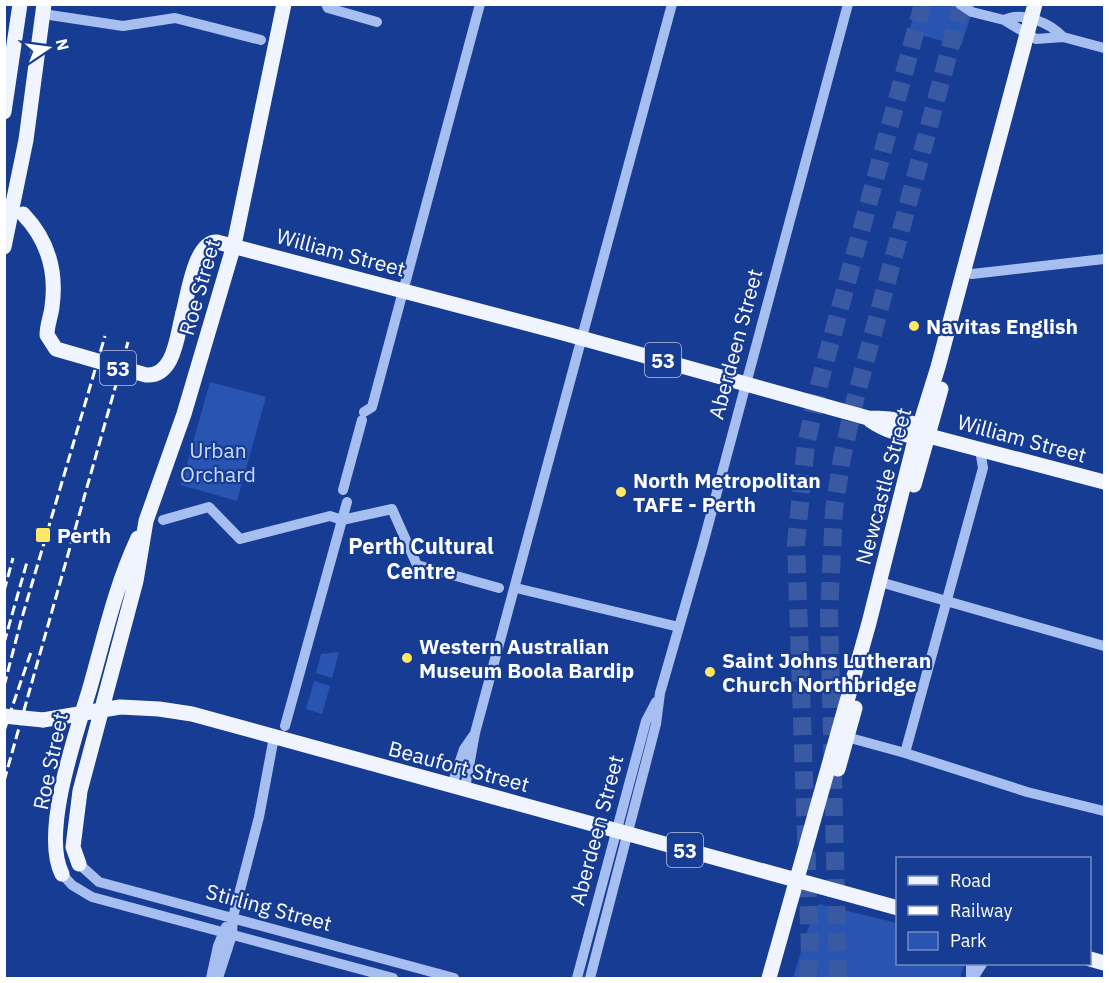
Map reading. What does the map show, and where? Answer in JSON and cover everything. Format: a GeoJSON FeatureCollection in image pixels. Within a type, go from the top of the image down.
{"type":"FeatureCollection","features":[{"type":"Feature","properties":{"kind":"main road"},"geometry":{"type":"LineString","coordinates":[[4,112],[20,4]]}},
{"type":"Feature","properties":{"kind":"main road","name":"Roe Street"},"geometry":{"type":"LineString","coordinates":[[62,874],[57,861],[56,838],[63,785],[81,714],[121,573],[146,521],[184,414],[234,245],[284,4]]}},
{"type":"Feature","properties":{"kind":"main road","name":"Roe Street"},"geometry":{"type":"LineString","coordinates":[[274,58],[292,4]]}},
{"type":"Feature","properties":{"kind":"main road","name":"Newcastle Street"},"geometry":{"type":"LineString","coordinates":[[922,433],[972,274],[1034,29],[1035,4]]}},
{"type":"Feature","properties":{"kind":"main road","name":"Newcastle Street"},"geometry":{"type":"LineString","coordinates":[[769,978],[801,882],[842,736],[922,433],[1034,29],[1046,4]]}},
{"type":"Feature","properties":{"kind":"main road"},"geometry":{"type":"LineString","coordinates":[[4,247],[26,140],[43,9]]}},
{"type":"Feature","properties":{"kind":"main road","name":"William Street"},"geometry":{"type":"LineString","coordinates":[[13,206],[42,238],[50,262],[53,295],[46,332],[51,345],[60,351],[146,375],[158,374],[168,366],[198,256],[206,245],[217,242],[404,290],[745,383],[868,418],[882,428],[922,433],[1104,482]]}},
{"type":"Feature","properties":{"kind":"main road","name":"Roe Street"},"geometry":{"type":"LineString","coordinates":[[79,864],[73,846],[80,791],[136,581],[146,521]]}},
{"type":"Feature","properties":{"kind":"main road","name":"Beaufort Street"},"geometry":{"type":"LineString","coordinates":[[4,716],[43,720],[120,707],[192,714],[896,908]]}},
{"type":"Feature","properties":{"kind":"main road","name":"Newcastle Street"},"geometry":{"type":"LineString","coordinates":[[780,978],[801,882]]}},
{"type":"Feature","properties":{"kind":"street"},"geometry":{"type":"LineString","coordinates":[[326,4],[328,8],[377,22]]}},
{"type":"Feature","properties":{"kind":"street"},"geometry":{"type":"LineString","coordinates":[[343,490],[363,416],[372,407],[480,4]]}},
{"type":"Feature","properties":{"kind":"street"},"geometry":{"type":"LineString","coordinates":[[458,787],[516,588],[580,338],[672,4]]}},
{"type":"Feature","properties":{"kind":"street","name":"Aberdeen Street"},"geometry":{"type":"LineString","coordinates":[[590,978],[646,721],[660,693],[679,627],[848,4]]}},
{"type":"Feature","properties":{"kind":"street"},"geometry":{"type":"LineString","coordinates":[[960,4],[972,12],[1063,37]]}},
{"type":"Feature","properties":{"kind":"street"},"geometry":{"type":"LineString","coordinates":[[43,9],[123,26],[175,18],[261,40]]}},
{"type":"Feature","properties":{"kind":"street"},"geometry":{"type":"LineString","coordinates":[[1034,29],[1104,48]]}},
{"type":"Feature","properties":{"kind":"street"},"geometry":{"type":"LineString","coordinates":[[972,274],[1104,260]]}},
{"type":"Feature","properties":{"kind":"street"},"geometry":{"type":"LineString","coordinates":[[905,753],[983,468],[980,448]]}},
{"type":"Feature","properties":{"kind":"street"},"geometry":{"type":"LineString","coordinates":[[285,726],[347,502]]}},
{"type":"Feature","properties":{"kind":"street"},"geometry":{"type":"LineString","coordinates":[[163,520],[208,507],[240,539],[330,516],[342,520],[392,509],[417,565],[499,588]]}},
{"type":"Feature","properties":{"kind":"street"},"geometry":{"type":"LineString","coordinates":[[883,583],[1104,646]]}},
{"type":"Feature","properties":{"kind":"street"},"geometry":{"type":"LineString","coordinates":[[516,588],[679,627]]}},
{"type":"Feature","properties":{"kind":"street"},"geometry":{"type":"LineString","coordinates":[[842,736],[905,753],[1027,792],[1104,811]]}},
{"type":"Feature","properties":{"kind":"street"},"geometry":{"type":"LineString","coordinates":[[211,978],[233,916],[259,817],[274,737]]}},
{"type":"Feature","properties":{"kind":"street","name":"Aberdeen Street"},"geometry":{"type":"LineString","coordinates":[[577,978],[622,832]]}},
{"type":"Feature","properties":{"kind":"street","name":"Stirling Street"},"geometry":{"type":"LineString","coordinates":[[79,864],[99,882],[233,916],[454,978]]}},
{"type":"Feature","properties":{"kind":"street","name":"Stirling Street"},"geometry":{"type":"LineString","coordinates":[[62,874],[72,885],[92,897],[393,978]]}},
{"type":"Feature","properties":{"kind":"street"},"geometry":{"type":"LineString","coordinates":[[152,896],[155,906],[176,915],[183,922]]}},
{"type":"Feature","properties":{"kind":"street"},"geometry":{"type":"LineString","coordinates":[[218,978],[227,934]]}},
{"type":"Feature","properties":{"kind":"street"},"geometry":{"type":"LineString","coordinates":[[972,978],[981,965]]}},
{"type":"Feature","properties":{"kind":"green space"},"geometry":{"type":"Polygon","coordinates":[[[916,5],[960,5],[972,12],[961,46],[909,32],[916,5]]]}},
{"type":"Feature","properties":{"kind":"green space","name":"Urban Orchard"},"geometry":{"type":"Polygon","coordinates":[[[210,382],[266,397],[237,501],[181,485],[210,382]]]}},
{"type":"Feature","properties":{"kind":"green space"},"geometry":{"type":"Polygon","coordinates":[[[339,652],[332,678],[316,673],[321,654],[339,652]]]}},
{"type":"Feature","properties":{"kind":"green space"},"geometry":{"type":"Polygon","coordinates":[[[314,681],[330,686],[322,714],[306,709],[314,681]]]}},
{"type":"Feature","properties":{"kind":"green space"},"geometry":{"type":"Polygon","coordinates":[[[819,904],[896,923],[896,965],[964,965],[960,978],[793,978],[812,916],[819,904]]]}},
{"type":"Feature","properties":{"kind":"tunnel"},"geometry":{"type":"LineString","coordinates":[[808,978],[810,954],[796,543],[806,445],[820,381],[923,4]]}},
{"type":"Feature","properties":{"kind":"tunnel"},"geometry":{"type":"LineString","coordinates":[[838,978],[829,614],[834,510],[842,458],[855,400],[962,4]]}},
{"type":"Feature","properties":{"kind":"railway"},"geometry":{"type":"LineString","coordinates":[[4,686],[105,336]]}},
{"type":"Feature","properties":{"kind":"railway"},"geometry":{"type":"LineString","coordinates":[[4,781],[128,342]]}},
{"type":"Feature","properties":{"kind":"railway"},"geometry":{"type":"LineString","coordinates":[[4,591],[13,558]]}},
{"type":"Feature","properties":{"kind":"railway"},"geometry":{"type":"LineString","coordinates":[[4,643],[27,562]]}},
{"type":"Feature","properties":{"kind":"railway"},"geometry":{"type":"LineString","coordinates":[[4,731],[31,652]]}},
{"type":"Feature","properties":{"kind":"place","name":"Navitas English"},"geometry":{"type":"Point","coordinates":[914,326]}},
{"type":"Feature","properties":{"kind":"place","name":"North Metropolitan TAFE - Perth"},"geometry":{"type":"Point","coordinates":[621,492]}},
{"type":"Feature","properties":{"kind":"place","name":"Perth"},"geometry":{"type":"Point","coordinates":[43,535]}},
{"type":"Feature","properties":{"kind":"place","name":"Western Australian Museum Boola Bardip"},"geometry":{"type":"Point","coordinates":[407,658]}},
{"type":"Feature","properties":{"kind":"place","name":"Saint Johns Lutheran Church Northbridge"},"geometry":{"type":"Point","coordinates":[710,672]}},
{"type":"Feature","properties":{"kind":"district","name":"Perth Cultural Centre"},"geometry":{"type":"Point","coordinates":[421,558]}}]}
